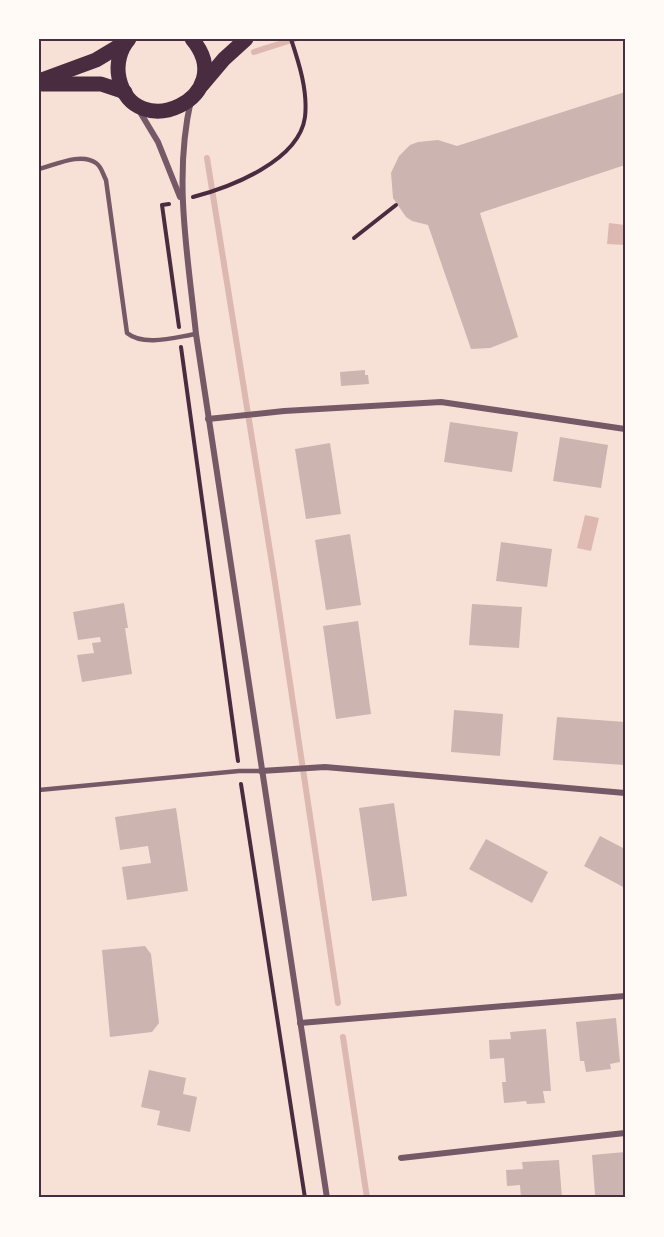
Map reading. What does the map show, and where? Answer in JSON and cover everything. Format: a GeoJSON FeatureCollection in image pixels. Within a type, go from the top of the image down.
{"type":"FeatureCollection","features":[{"type":"Feature","properties":{"kind":"main road"},"geometry":{"type":"LineString","coordinates":[[192,39],[198,46],[203,60],[204,74],[196,93]]}},
{"type":"Feature","properties":{"kind":"main road"},"geometry":{"type":"LineString","coordinates":[[39,82],[101,84],[129,97],[144,108],[156,111],[175,109],[196,93],[224,59],[246,39]]}},
{"type":"Feature","properties":{"kind":"main road"},"geometry":{"type":"LineString","coordinates":[[128,41],[120,54],[118,67],[120,80],[129,97]]}},
{"type":"Feature","properties":{"kind":"main road"},"geometry":{"type":"LineString","coordinates":[[39,82],[96,60],[128,41]]}},
{"type":"Feature","properties":{"kind":"street"},"geometry":{"type":"LineString","coordinates":[[196,93],[183,142],[182,201],[196,334],[327,1198]]}},
{"type":"Feature","properties":{"kind":"street"},"geometry":{"type":"LineString","coordinates":[[129,97],[151,129],[182,201]]}},
{"type":"Feature","properties":{"kind":"street"},"geometry":{"type":"LineString","coordinates":[[208,419],[441,402],[625,429]]}},
{"type":"Feature","properties":{"kind":"street"},"geometry":{"type":"LineString","coordinates":[[261,771],[316,767],[625,793]]}},
{"type":"Feature","properties":{"kind":"street"},"geometry":{"type":"LineString","coordinates":[[300,1023],[625,996]]}},
{"type":"Feature","properties":{"kind":"street"},"geometry":{"type":"LineString","coordinates":[[401,1158],[625,1133]]}},
{"type":"Feature","properties":{"kind":"lane"},"geometry":{"type":"LineString","coordinates":[[39,169],[80,158],[96,163],[100,167],[106,180],[127,333],[133,338],[144,340],[196,334]]}},
{"type":"Feature","properties":{"kind":"lane"},"geometry":{"type":"LineString","coordinates":[[39,790],[239,771],[261,771]]}},
{"type":"Feature","properties":{"kind":"path"},"geometry":{"type":"LineString","coordinates":[[206,194],[240,182],[263,169],[299,135],[304,119],[306,99],[291,39]]}},
{"type":"Feature","properties":{"kind":"path"},"geometry":{"type":"LineString","coordinates":[[182,201],[162,205],[239,771],[305,1198]]}},
{"type":"Feature","properties":{"kind":"path"},"geometry":{"type":"LineString","coordinates":[[354,238],[396,205]]}},
{"type":"Feature","properties":{"kind":"shaded area"},"geometry":{"type":"Polygon","coordinates":[[[609,223],[625,225],[625,245],[607,244],[609,223]]]}},
{"type":"Feature","properties":{"kind":"shaded area"},"geometry":{"type":"Polygon","coordinates":[[[585,515],[599,518],[591,551],[577,548],[585,515]]]}},
{"type":"Feature","properties":{"kind":"building"},"geometry":{"type":"Polygon","coordinates":[[[625,92],[625,165],[480,213],[518,337],[490,348],[471,349],[428,225],[406,217],[393,198],[391,173],[399,156],[410,145],[418,142],[438,140],[457,146],[625,92]]]}},
{"type":"Feature","properties":{"kind":"building"},"geometry":{"type":"Polygon","coordinates":[[[365,370],[369,384],[341,386],[340,372],[365,370]]]}},
{"type":"Feature","properties":{"kind":"building"},"geometry":{"type":"Polygon","coordinates":[[[450,422],[518,432],[512,472],[444,462],[450,422]]]}},
{"type":"Feature","properties":{"kind":"building"},"geometry":{"type":"Polygon","coordinates":[[[560,437],[608,445],[601,488],[553,481],[560,437]]]}},
{"type":"Feature","properties":{"kind":"building"},"geometry":{"type":"Polygon","coordinates":[[[330,443],[341,514],[306,519],[295,449],[330,443]]]}},
{"type":"Feature","properties":{"kind":"building"},"geometry":{"type":"Polygon","coordinates":[[[350,534],[361,605],[326,610],[315,540],[350,534]]]}},
{"type":"Feature","properties":{"kind":"building"},"geometry":{"type":"Polygon","coordinates":[[[501,542],[552,549],[547,587],[496,581],[501,542]]]}},
{"type":"Feature","properties":{"kind":"building"},"geometry":{"type":"Polygon","coordinates":[[[124,603],[128,628],[125,628],[132,674],[82,682],[77,655],[94,653],[92,643],[101,642],[100,637],[78,640],[73,612],[124,603]]]}},
{"type":"Feature","properties":{"kind":"building"},"geometry":{"type":"Polygon","coordinates":[[[472,604],[522,607],[519,648],[469,645],[472,604]]]}},
{"type":"Feature","properties":{"kind":"building"},"geometry":{"type":"Polygon","coordinates":[[[358,621],[371,714],[336,719],[323,626],[358,621]]]}},
{"type":"Feature","properties":{"kind":"building"},"geometry":{"type":"Polygon","coordinates":[[[454,710],[503,714],[500,756],[451,752],[454,710]]]}},
{"type":"Feature","properties":{"kind":"building"},"geometry":{"type":"Polygon","coordinates":[[[557,717],[625,722],[624,765],[553,760],[557,717]]]}},
{"type":"Feature","properties":{"kind":"building"},"geometry":{"type":"Polygon","coordinates":[[[394,803],[407,896],[372,901],[359,808],[394,803]]]}},
{"type":"Feature","properties":{"kind":"building"},"geometry":{"type":"Polygon","coordinates":[[[176,808],[188,891],[127,900],[122,867],[151,863],[148,846],[120,850],[115,817],[176,808]]]}},
{"type":"Feature","properties":{"kind":"building"},"geometry":{"type":"Polygon","coordinates":[[[600,836],[625,849],[625,888],[584,866],[600,836]]]}},
{"type":"Feature","properties":{"kind":"building"},"geometry":{"type":"Polygon","coordinates":[[[486,839],[548,872],[532,903],[469,869],[486,839]]]}},
{"type":"Feature","properties":{"kind":"building"},"geometry":{"type":"Polygon","coordinates":[[[145,946],[151,954],[159,1023],[152,1032],[110,1037],[102,950],[145,946]]]}},
{"type":"Feature","properties":{"kind":"building"},"geometry":{"type":"Polygon","coordinates":[[[616,1018],[620,1062],[610,1064],[611,1069],[586,1072],[584,1061],[580,1061],[576,1022],[616,1018]]]}},
{"type":"Feature","properties":{"kind":"building"},"geometry":{"type":"Polygon","coordinates":[[[546,1029],[551,1091],[543,1091],[545,1103],[527,1104],[526,1101],[504,1103],[502,1082],[506,1082],[504,1058],[490,1059],[489,1040],[511,1039],[510,1032],[546,1029]]]}},
{"type":"Feature","properties":{"kind":"building"},"geometry":{"type":"Polygon","coordinates":[[[149,1070],[186,1078],[183,1094],[197,1097],[190,1132],[157,1125],[160,1111],[141,1107],[149,1070]]]}},
{"type":"Feature","properties":{"kind":"building"},"geometry":{"type":"Polygon","coordinates":[[[625,1152],[625,1198],[599,1198],[599,1195],[595,1195],[592,1155],[625,1152]]]}},
{"type":"Feature","properties":{"kind":"building"},"geometry":{"type":"Polygon","coordinates":[[[559,1160],[562,1198],[521,1198],[520,1185],[507,1186],[506,1170],[523,1169],[522,1162],[559,1160]]]}},
{"type":"Feature","properties":{"kind":"waterway"},"geometry":{"type":"LineString","coordinates":[[254,52],[295,39]]}},
{"type":"Feature","properties":{"kind":"waterway"},"geometry":{"type":"LineString","coordinates":[[207,158],[274,576],[338,1003]]}},
{"type":"Feature","properties":{"kind":"waterway"},"geometry":{"type":"LineString","coordinates":[[343,1037],[367,1198]]}}]}
